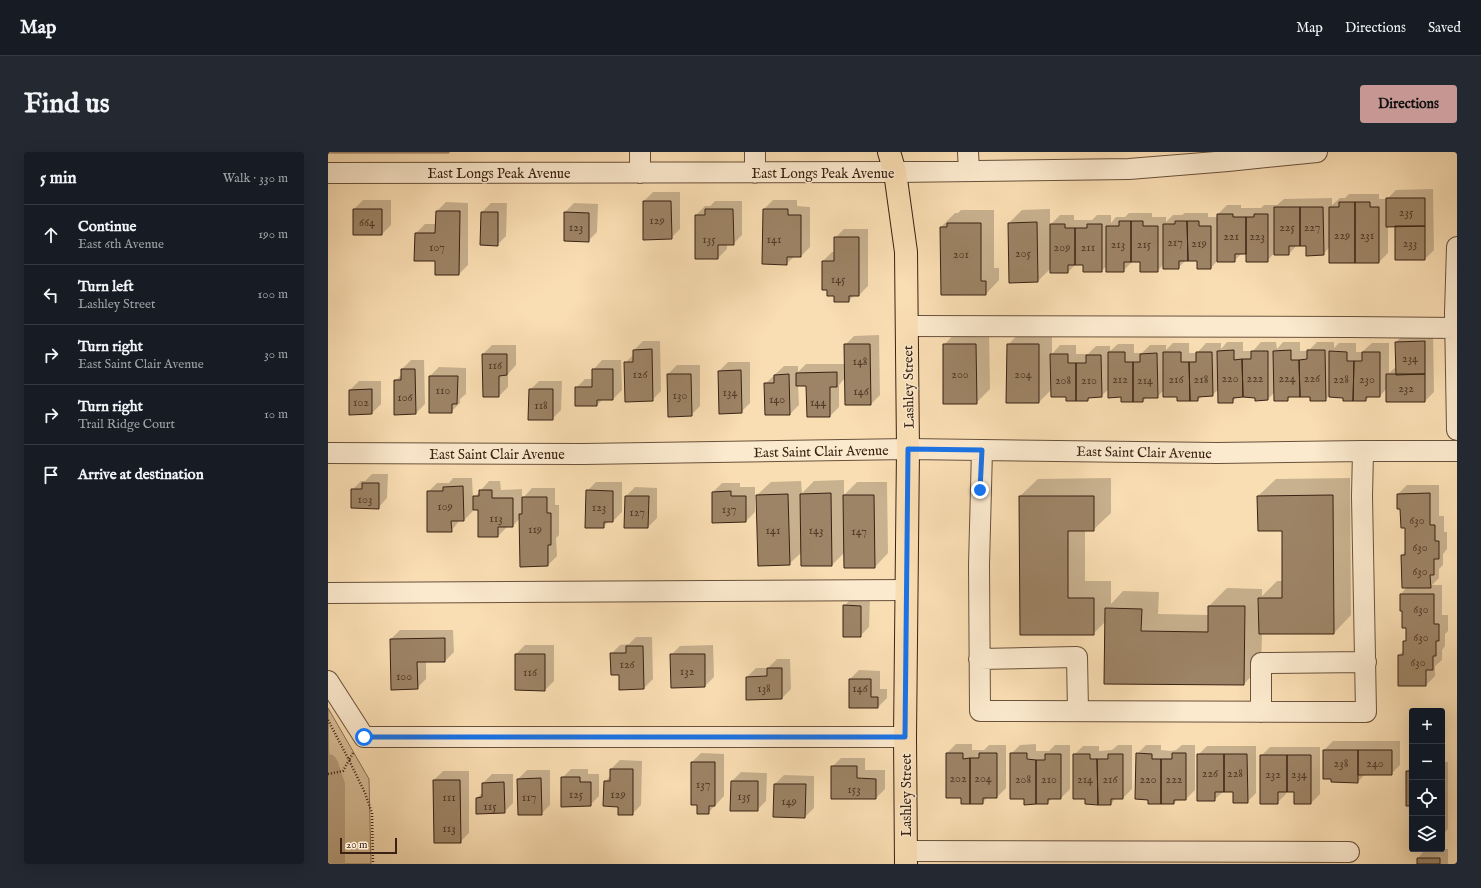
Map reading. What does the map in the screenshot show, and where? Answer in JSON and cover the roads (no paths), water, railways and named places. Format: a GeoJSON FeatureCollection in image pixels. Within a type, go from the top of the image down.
{"type":"FeatureCollection","features":[{"type":"Feature","properties":{"kind":"main road","name":"Lashley Street"},"geometry":{"type":"LineString","coordinates":[[892,162],[906,252],[908,449],[905,737],[906,858]]}},
{"type":"Feature","properties":{"kind":"street"},"geometry":{"type":"LineString","coordinates":[[640,152],[640,173]]}},
{"type":"Feature","properties":{"kind":"street"},"geometry":{"type":"LineString","coordinates":[[755,152],[755,173]]}},
{"type":"Feature","properties":{"kind":"street","name":"East Longs Peak Avenue"},"geometry":{"type":"LineString","coordinates":[[328,173],[755,173],[892,162],[1104,160],[1129,169],[1236,156],[1317,152]]}},
{"type":"Feature","properties":{"kind":"street"},"geometry":{"type":"LineString","coordinates":[[1457,247],[1457,430]]}},
{"type":"Feature","properties":{"kind":"street"},"geometry":{"type":"LineString","coordinates":[[907,326],[1456,328]]}},
{"type":"Feature","properties":{"kind":"street","name":"East Saint Clair Avenue"},"geometry":{"type":"LineString","coordinates":[[328,453],[583,454],[908,449],[1217,453],[1457,451]]}},
{"type":"Feature","properties":{"kind":"street"},"geometry":{"type":"LineString","coordinates":[[982,450],[979,565],[980,711],[1078,712],[1366,712],[1362,496],[1363,451]]}},
{"type":"Feature","properties":{"kind":"street"},"geometry":{"type":"LineString","coordinates":[[328,593],[907,590]]}},
{"type":"Feature","properties":{"kind":"street"},"geometry":{"type":"LineString","coordinates":[[979,659],[1077,657],[1078,712]]}},
{"type":"Feature","properties":{"kind":"street"},"geometry":{"type":"LineString","coordinates":[[1261,712],[1261,663],[1366,662]]}},
{"type":"Feature","properties":{"kind":"street"},"geometry":{"type":"LineString","coordinates":[[328,681],[364,737],[905,737]]}},
{"type":"Feature","properties":{"kind":"street"},"geometry":{"type":"LineString","coordinates":[[906,858],[1349,852]]}},
{"type":"Feature","properties":{"kind":"waterway"},"geometry":{"type":"LineString","coordinates":[[328,764],[335,785],[335,864]]}}]}
